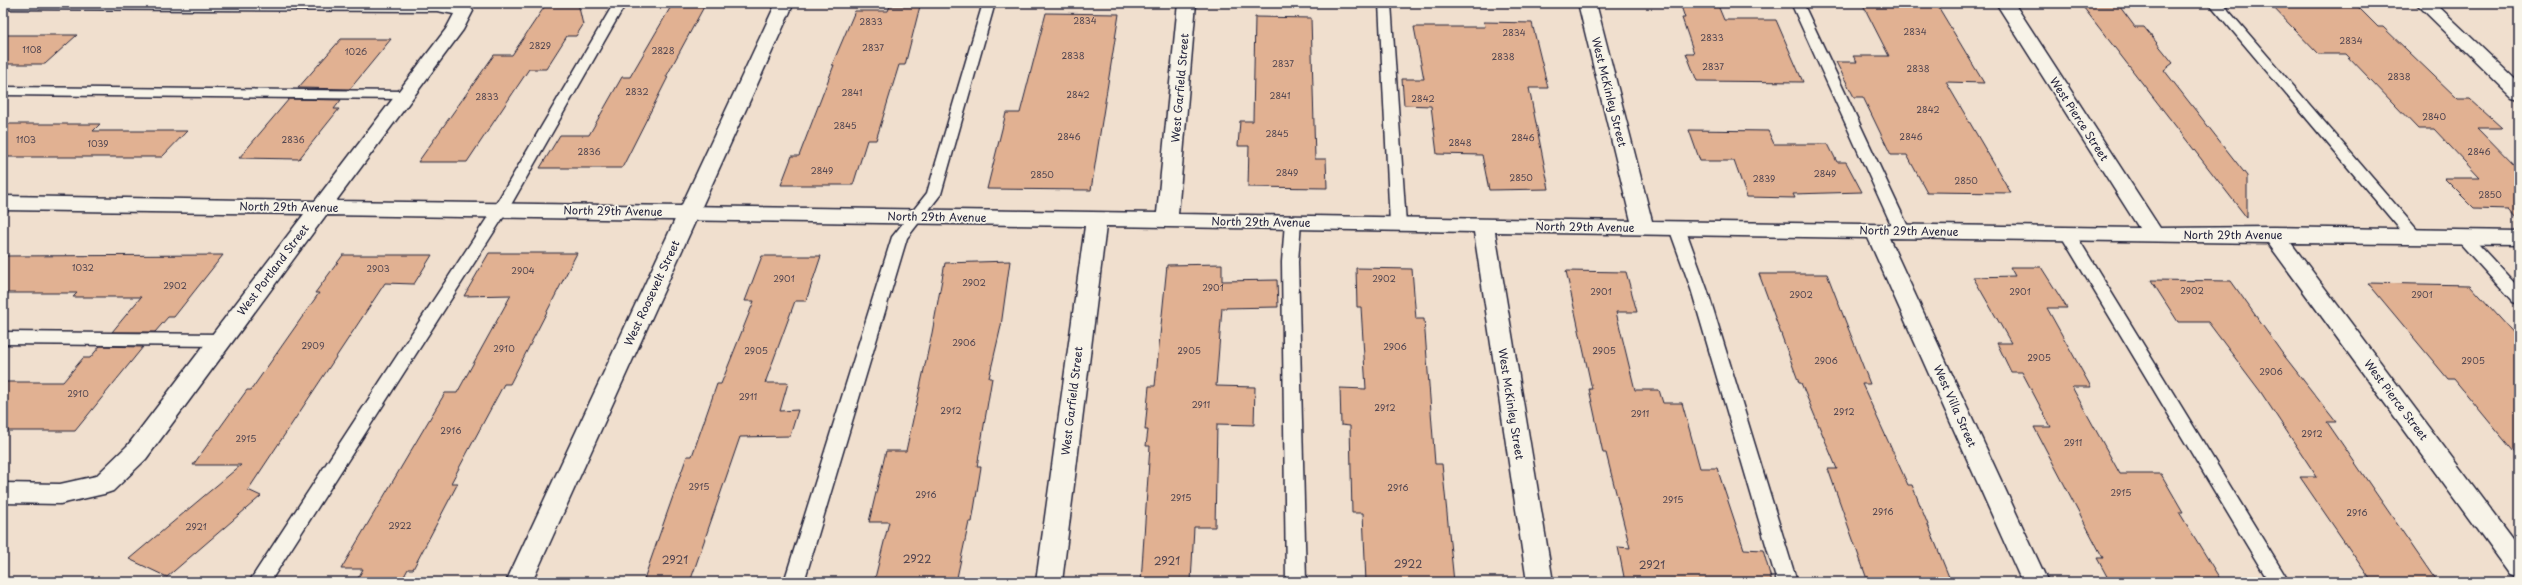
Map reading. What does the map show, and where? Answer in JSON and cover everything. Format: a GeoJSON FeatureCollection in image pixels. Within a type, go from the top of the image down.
{"type":"FeatureCollection","features":[{"type":"Feature","properties":{"kind":"street","name":"West Roosevelt Street"},"geometry":{"type":"LineString","coordinates":[[519,582],[785,3]]}},
{"type":"Feature","properties":{"kind":"street","name":"West Garfield Street"},"geometry":{"type":"LineString","coordinates":[[1167,220],[1187,3]]}},
{"type":"Feature","properties":{"kind":"street","name":"West McKinley Street"},"geometry":{"type":"LineString","coordinates":[[1587,3],[1643,227]]}},
{"type":"Feature","properties":{"kind":"street","name":"West Pierce Street"},"geometry":{"type":"LineString","coordinates":[[2005,3],[2154,235]]}},
{"type":"Feature","properties":{"kind":"street"},"geometry":{"type":"LineString","coordinates":[[2424,3],[2519,93]]}},
{"type":"Feature","properties":{"kind":"street","name":"West Portland Street"},"geometry":{"type":"LineString","coordinates":[[3,4],[437,6],[464,10],[454,30],[137,452],[104,484],[60,494],[3,493]]}},
{"type":"Feature","properties":{"kind":"street","name":"North 29th Avenue"},"geometry":{"type":"LineString","coordinates":[[3,202],[2068,234],[2273,234],[2519,238]]}},
{"type":"Feature","properties":{"kind":"street","name":"West Garfield Street"},"geometry":{"type":"LineString","coordinates":[[1049,582],[1096,220]]}},
{"type":"Feature","properties":{"kind":"street","name":"West McKinley Street"},"geometry":{"type":"LineString","coordinates":[[1483,225],[1540,582]]}},
{"type":"Feature","properties":{"kind":"street","name":"West Villa Street"},"geometry":{"type":"LineString","coordinates":[[1875,231],[2035,582]]}},
{"type":"Feature","properties":{"kind":"street","name":"West Pierce Street"},"geometry":{"type":"LineString","coordinates":[[2273,234],[2519,567]]}},
{"type":"Feature","properties":{"kind":"lane"},"geometry":{"type":"LineString","coordinates":[[259,582],[500,210],[620,3]]}},
{"type":"Feature","properties":{"kind":"lane"},"geometry":{"type":"LineString","coordinates":[[794,582],[900,237],[934,194],[989,3]]}},
{"type":"Feature","properties":{"kind":"lane"},"geometry":{"type":"LineString","coordinates":[[1384,3],[1398,224]]}},
{"type":"Feature","properties":{"kind":"lane"},"geometry":{"type":"LineString","coordinates":[[1797,3],[1902,231]]}},
{"type":"Feature","properties":{"kind":"lane"},"geometry":{"type":"LineString","coordinates":[[2215,3],[2414,236]]}},
{"type":"Feature","properties":{"kind":"lane"},"geometry":{"type":"LineString","coordinates":[[3,91],[405,95]]}},
{"type":"Feature","properties":{"kind":"lane"},"geometry":{"type":"LineString","coordinates":[[1293,222],[1290,262],[1296,582]]}},
{"type":"Feature","properties":{"kind":"lane"},"geometry":{"type":"LineString","coordinates":[[1677,228],[1699,288],[1787,582]]}},
{"type":"Feature","properties":{"kind":"lane"},"geometry":{"type":"LineString","coordinates":[[2068,234],[2279,582]]}},
{"type":"Feature","properties":{"kind":"lane"},"geometry":{"type":"LineString","coordinates":[[2463,237],[2519,298]]}},
{"type":"Feature","properties":{"kind":"lane"},"geometry":{"type":"LineString","coordinates":[[3,338],[221,340]]}},
{"type":"Feature","properties":{"kind":"building"},"geometry":{"type":"Polygon","coordinates":[[[547,3],[578,3],[583,25],[576,36],[567,36],[546,69],[529,69],[467,162],[418,162],[494,55],[512,55],[547,3]]]}},
{"type":"Feature","properties":{"kind":"building"},"geometry":{"type":"Polygon","coordinates":[[[673,3],[706,3],[666,77],[668,77],[622,168],[540,168],[560,135],[589,135],[622,77],[630,77],[673,3]]]}},
{"type":"Feature","properties":{"kind":"building"},"geometry":{"type":"Polygon","coordinates":[[[1680,3],[1717,3],[1724,20],[1776,20],[1803,82],[1697,81],[1686,53],[1694,53],[1682,18],[1685,18],[1680,3]]]}},
{"type":"Feature","properties":{"kind":"building"},"geometry":{"type":"Polygon","coordinates":[[[1862,3],[1936,3],[1984,83],[1946,82],[2011,193],[1927,192],[1907,155],[1891,155],[1863,97],[1854,97],[1836,62],[1857,62],[1853,56],[1889,56],[1862,3]]]}},
{"type":"Feature","properties":{"kind":"building"},"geometry":{"type":"Polygon","coordinates":[[[2080,3],[2117,3],[2135,27],[2144,27],[2173,63],[2164,70],[2247,176],[2247,218],[2080,3]]]}},
{"type":"Feature","properties":{"kind":"building"},"geometry":{"type":"Polygon","coordinates":[[[2269,3],[2354,3],[2378,27],[2383,27],[2458,99],[2470,99],[2502,128],[2478,128],[2519,170],[2519,220],[2509,209],[2474,208],[2444,178],[2480,178],[2434,129],[2418,129],[2346,54],[2318,54],[2269,3]]]}},
{"type":"Feature","properties":{"kind":"building"},"geometry":{"type":"Polygon","coordinates":[[[890,6],[920,6],[905,65],[899,65],[876,140],[867,140],[853,185],[781,185],[792,156],[799,156],[834,65],[832,65],[855,11],[888,11],[890,6]]]}},
{"type":"Feature","properties":{"kind":"building"},"geometry":{"type":"Polygon","coordinates":[[[1046,13],[1119,14],[1091,190],[987,189],[1006,113],[1020,113],[1046,13]]]}},
{"type":"Feature","properties":{"kind":"building"},"geometry":{"type":"Polygon","coordinates":[[[1255,17],[1311,18],[1315,159],[1326,159],[1327,188],[1248,187],[1249,146],[1238,146],[1240,121],[1253,121],[1255,17]]]}},
{"type":"Feature","properties":{"kind":"building"},"geometry":{"type":"Polygon","coordinates":[[[1484,22],[1532,23],[1548,88],[1529,88],[1549,189],[1489,190],[1482,155],[1437,154],[1431,106],[1404,105],[1402,79],[1424,79],[1414,27],[1485,27],[1484,22]]]}},
{"type":"Feature","properties":{"kind":"building"},"geometry":{"type":"Polygon","coordinates":[[[3,35],[77,35],[45,64],[3,64],[3,35]]]}},
{"type":"Feature","properties":{"kind":"building"},"geometry":{"type":"Polygon","coordinates":[[[341,39],[391,39],[350,89],[298,88],[341,39]]]}},
{"type":"Feature","properties":{"kind":"building"},"geometry":{"type":"Polygon","coordinates":[[[289,99],[341,100],[334,109],[339,109],[299,159],[239,158],[289,99]]]}},
{"type":"Feature","properties":{"kind":"building"},"geometry":{"type":"Polygon","coordinates":[[[3,124],[100,124],[93,131],[187,131],[162,157],[3,157],[3,124]]]}},
{"type":"Feature","properties":{"kind":"building"},"geometry":{"type":"Polygon","coordinates":[[[1689,130],[1768,131],[1774,144],[1828,144],[1837,162],[1846,162],[1862,192],[1793,194],[1795,198],[1747,197],[1734,161],[1700,161],[1689,130]]]}},
{"type":"Feature","properties":{"kind":"building"},"geometry":{"type":"Polygon","coordinates":[[[489,253],[577,253],[510,384],[504,384],[451,483],[458,483],[413,569],[408,569],[401,582],[356,582],[363,569],[341,569],[445,393],[457,393],[511,295],[464,296],[489,253]]]}},
{"type":"Feature","properties":{"kind":"building"},"geometry":{"type":"Polygon","coordinates":[[[223,255],[174,317],[168,317],[155,332],[112,332],[141,297],[73,297],[77,293],[3,293],[3,256],[223,255]]]}},
{"type":"Feature","properties":{"kind":"building"},"geometry":{"type":"Polygon","coordinates":[[[343,255],[432,255],[414,284],[385,283],[248,490],[261,496],[167,577],[129,559],[241,465],[193,465],[247,390],[251,390],[319,293],[315,293],[343,255]]]}},
{"type":"Feature","properties":{"kind":"building"},"geometry":{"type":"Polygon","coordinates":[[[762,256],[821,256],[806,301],[795,301],[765,383],[788,383],[780,411],[798,410],[790,436],[740,437],[690,582],[643,582],[687,456],[692,456],[717,384],[721,384],[754,301],[745,301],[762,256]]]}},
{"type":"Feature","properties":{"kind":"building"},"geometry":{"type":"Polygon","coordinates":[[[1010,261],[1001,326],[989,378],[992,378],[977,467],[981,467],[972,522],[969,522],[956,582],[874,582],[889,522],[869,522],[886,451],[906,451],[932,333],[945,263],[1010,261]]]}},
{"type":"Feature","properties":{"kind":"building"},"geometry":{"type":"Polygon","coordinates":[[[1222,264],[1222,281],[1277,280],[1278,307],[1222,308],[1216,386],[1255,387],[1254,425],[1217,424],[1215,527],[1194,527],[1191,582],[1141,582],[1150,446],[1146,446],[1148,430],[1145,430],[1149,386],[1155,386],[1167,265],[1222,264]]]}},
{"type":"Feature","properties":{"kind":"building"},"geometry":{"type":"Polygon","coordinates":[[[2010,267],[2041,267],[2067,308],[2047,308],[2091,387],[2072,387],[2120,474],[2161,474],[2183,512],[2179,512],[2222,582],[2110,582],[2097,558],[2103,558],[2034,427],[2051,427],[2022,372],[2011,372],[1997,343],[2011,343],[1973,277],[2015,276],[2010,267]]]}},
{"type":"Feature","properties":{"kind":"building"},"geometry":{"type":"Polygon","coordinates":[[[1356,268],[1412,269],[1416,319],[1424,319],[1435,464],[1442,464],[1454,582],[1366,582],[1363,513],[1352,513],[1350,426],[1341,425],[1340,388],[1366,389],[1361,307],[1357,307],[1356,268]]]}},
{"type":"Feature","properties":{"kind":"building"},"geometry":{"type":"Polygon","coordinates":[[[1566,271],[1626,272],[1637,312],[1616,312],[1635,390],[1659,390],[1663,403],[1682,403],[1700,468],[1717,468],[1744,549],[1763,550],[1772,582],[1625,582],[1618,547],[1630,548],[1606,453],[1603,453],[1589,389],[1592,389],[1566,271]]]}},
{"type":"Feature","properties":{"kind":"building"},"geometry":{"type":"Polygon","coordinates":[[[1759,274],[1827,274],[1870,384],[1862,384],[1908,485],[1912,485],[1951,582],[1868,582],[1828,469],[1837,469],[1801,383],[1799,383],[1759,274]]]}},
{"type":"Feature","properties":{"kind":"building"},"geometry":{"type":"Polygon","coordinates":[[[2151,280],[2231,281],[2282,353],[2336,422],[2327,422],[2437,582],[2372,582],[2300,477],[2317,477],[2260,391],[2208,322],[2178,322],[2151,280]]]}},
{"type":"Feature","properties":{"kind":"building"},"geometry":{"type":"Polygon","coordinates":[[[2368,283],[2470,285],[2519,339],[2519,458],[2454,379],[2448,379],[2368,283]]]}},
{"type":"Feature","properties":{"kind":"building"},"geometry":{"type":"Polygon","coordinates":[[[100,346],[143,347],[75,431],[3,431],[3,382],[63,382],[83,358],[90,358],[100,346]]]}}]}
